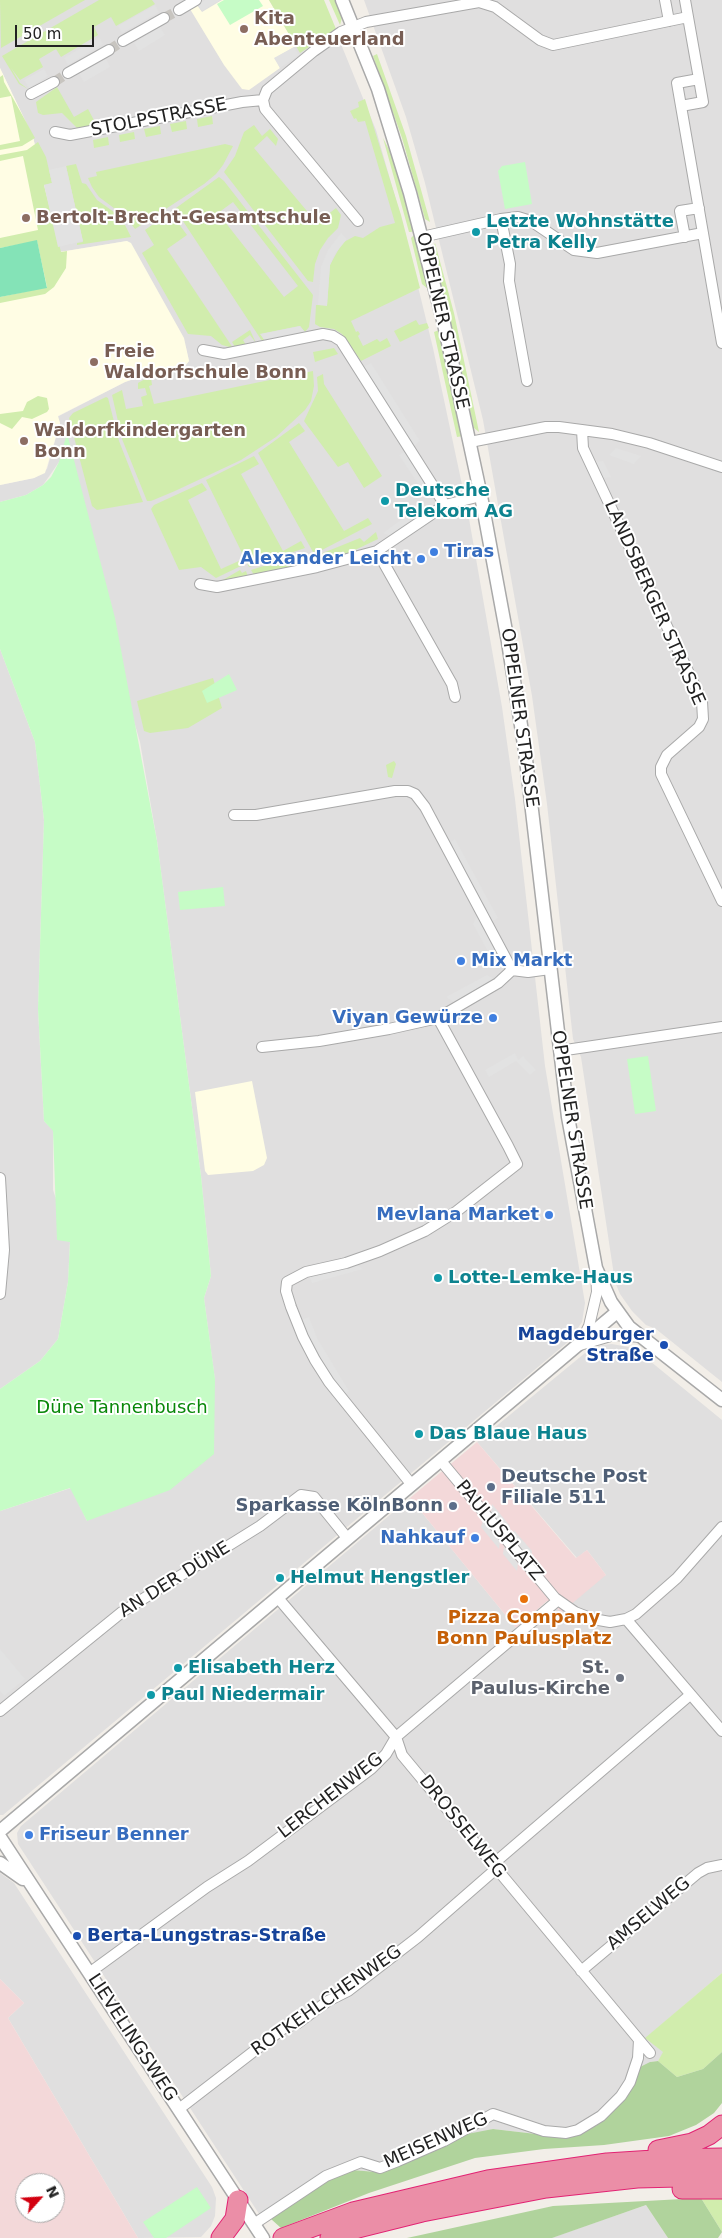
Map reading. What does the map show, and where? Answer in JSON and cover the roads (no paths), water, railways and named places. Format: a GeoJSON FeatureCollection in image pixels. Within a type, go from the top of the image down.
{"type":"FeatureCollection","features":[{"type":"Feature","properties":{"kind":"highway"},"geometry":{"type":"LineString","coordinates":[[607,2163],[621,2154],[692,2143],[709,2135],[722,2125]]}},
{"type":"Feature","properties":{"kind":"highway"},"geometry":{"type":"LineString","coordinates":[[286,2237],[354,2212],[448,2188],[528,2173],[607,2163],[669,2158],[722,2158]]}},
{"type":"Feature","properties":{"kind":"highway"},"geometry":{"type":"LineString","coordinates":[[330,2238],[358,2228],[446,2206],[546,2188],[580,2183],[653,2178],[722,2176]]}},
{"type":"Feature","properties":{"kind":"highway"},"geometry":{"type":"LineString","coordinates":[[580,2183],[598,2191],[722,2189]]}},
{"type":"Feature","properties":{"kind":"highway"},"geometry":{"type":"LineString","coordinates":[[221,2238],[235,2219],[238,2200]]}},
{"type":"Feature","properties":{"kind":"street"},"geometry":{"type":"LineString","coordinates":[[178,10],[196,0]]}},
{"type":"Feature","properties":{"kind":"street","name":"OPPELNER STRASSE"},"geometry":{"type":"LineString","coordinates":[[342,0],[378,89],[422,237],[481,496],[508,642],[524,751],[559,1051],[580,1188],[596,1268],[605,1292],[617,1312],[641,1337],[722,1400]]}},
{"type":"Feature","properties":{"kind":"street"},"geometry":{"type":"LineString","coordinates":[[665,0],[669,21]]}},
{"type":"Feature","properties":{"kind":"street"},"geometry":{"type":"LineString","coordinates":[[681,106],[703,102],[685,0]]}},
{"type":"Feature","properties":{"kind":"street"},"geometry":{"type":"LineString","coordinates":[[358,222],[265,108],[263,100],[267,90],[314,51],[341,32],[366,22],[436,4],[479,2],[487,3],[540,40],[553,45],[688,17]]}},
{"type":"Feature","properties":{"kind":"street"},"geometry":{"type":"LineString","coordinates":[[123,42],[164,18]]}},
{"type":"Feature","properties":{"kind":"street"},"geometry":{"type":"LineString","coordinates":[[68,74],[109,50]]}},
{"type":"Feature","properties":{"kind":"street"},"geometry":{"type":"LineString","coordinates":[[699,79],[677,83],[722,343]]}},
{"type":"Feature","properties":{"kind":"street"},"geometry":{"type":"LineString","coordinates":[[31,94],[54,82]]}},
{"type":"Feature","properties":{"kind":"street","name":"STOLPSTRASSE"},"geometry":{"type":"LineString","coordinates":[[55,132],[70,135],[242,102],[263,100]]}},
{"type":"Feature","properties":{"kind":"street"},"geometry":{"type":"LineString","coordinates":[[685,237],[680,211],[699,208]]}},
{"type":"Feature","properties":{"kind":"street"},"geometry":{"type":"LineString","coordinates":[[422,237],[501,219],[518,217],[530,221],[574,250],[585,253],[597,253],[703,233]]}},
{"type":"Feature","properties":{"kind":"street"},"geometry":{"type":"LineString","coordinates":[[501,219],[510,264],[509,281],[527,381]]}},
{"type":"Feature","properties":{"kind":"street"},"geometry":{"type":"LineString","coordinates":[[203,350],[224,354],[323,334],[333,336],[341,341],[445,505]]}},
{"type":"Feature","properties":{"kind":"street"},"geometry":{"type":"LineString","coordinates":[[470,442],[546,427],[582,430],[648,443],[722,467]]}},
{"type":"Feature","properties":{"kind":"street","name":"LANDSBERGER STRASSE"},"geometry":{"type":"LineString","coordinates":[[582,430],[583,448],[702,701],[703,719],[699,727],[667,755],[661,767],[661,774],[722,901]]}},
{"type":"Feature","properties":{"kind":"street"},"geometry":{"type":"LineString","coordinates":[[200,584],[217,586],[317,566],[377,551],[445,505],[481,496]]}},
{"type":"Feature","properties":{"kind":"street"},"geometry":{"type":"LineString","coordinates":[[377,551],[452,684],[455,697]]}},
{"type":"Feature","properties":{"kind":"street"},"geometry":{"type":"LineString","coordinates":[[234,815],[256,815],[395,791],[408,791],[415,794],[425,807],[512,970]]}},
{"type":"Feature","properties":{"kind":"street"},"geometry":{"type":"LineString","coordinates":[[512,970],[528,972],[550,969]]}},
{"type":"Feature","properties":{"kind":"street"},"geometry":{"type":"LineString","coordinates":[[262,1047],[328,1039],[438,1018],[498,983],[512,970]]}},
{"type":"Feature","properties":{"kind":"street"},"geometry":{"type":"LineString","coordinates":[[412,1485],[329,1382],[315,1360],[303,1337],[291,1306],[286,1291],[286,1282],[306,1272],[346,1263],[380,1251],[425,1231],[457,1211],[517,1164],[438,1018]]}},
{"type":"Feature","properties":{"kind":"street"},"geometry":{"type":"LineString","coordinates":[[559,1051],[722,1027]]}},
{"type":"Feature","properties":{"kind":"street"},"geometry":{"type":"LineString","coordinates":[[0,1178],[4,1250],[0,1294]]}},
{"type":"Feature","properties":{"kind":"street"},"geometry":{"type":"LineString","coordinates":[[579,1345],[589,1326],[593,1311],[597,1292],[596,1268]]}},
{"type":"Feature","properties":{"kind":"street"},"geometry":{"type":"LineString","coordinates":[[0,1831],[617,1312]]}},
{"type":"Feature","properties":{"kind":"street"},"geometry":{"type":"LineString","coordinates":[[579,1345],[614,1335],[641,1337]]}},
{"type":"Feature","properties":{"kind":"street","name":"PAULUSPLATZ"},"geometry":{"type":"LineString","coordinates":[[441,1461],[558,1600]]}},
{"type":"Feature","properties":{"kind":"street","name":"AN DER DÜNE"},"geometry":{"type":"LineString","coordinates":[[0,1711],[122,1612],[260,1526],[301,1495],[314,1498],[348,1539]]}},
{"type":"Feature","properties":{"kind":"street"},"geometry":{"type":"LineString","coordinates":[[558,1600],[575,1612],[593,1618],[610,1622],[626,1619],[640,1612],[677,1578],[722,1527]]}},
{"type":"Feature","properties":{"kind":"street","name":"DROSSELWEG"},"geometry":{"type":"LineString","coordinates":[[278,1598],[396,1737],[402,1755],[650,2053]]}},
{"type":"Feature","properties":{"kind":"street","name":"LERCHENWEG"},"geometry":{"type":"LineString","coordinates":[[89,1973],[207,1887],[248,1861],[371,1769],[386,1754],[396,1737],[558,1600]]}},
{"type":"Feature","properties":{"kind":"street"},"geometry":{"type":"LineString","coordinates":[[626,1619],[722,1731]]}},
{"type":"Feature","properties":{"kind":"street","name":"ROTKEHLCHENWEG"},"geometry":{"type":"LineString","coordinates":[[179,2109],[284,2028],[298,2022],[328,2001],[348,1991],[418,1937],[494,1867],[690,1695]]}},
{"type":"Feature","properties":{"kind":"street","name":"LIEVELINGSWEG"},"geometry":{"type":"LineString","coordinates":[[0,1837],[263,2238]]}},
{"type":"Feature","properties":{"kind":"street"},"geometry":{"type":"LineString","coordinates":[[0,1863],[31,1885]]}},
{"type":"Feature","properties":{"kind":"street","name":"AMSELWEG"},"geometry":{"type":"LineString","coordinates":[[581,1971],[698,1873],[707,1868],[722,1865]]}},
{"type":"Feature","properties":{"kind":"street","name":"MEISENWEG"},"geometry":{"type":"LineString","coordinates":[[254,2224],[326,2176],[360,2162],[380,2168],[444,2141],[493,2114],[544,2131],[566,2133],[578,2130],[601,2116],[621,2096],[630,2082],[638,2058],[639,2040]]}},
{"type":"Feature","properties":{"kind":"tunnel"},"geometry":{"type":"LineString","coordinates":[[164,18],[179,10]]}},
{"type":"Feature","properties":{"kind":"tunnel"},"geometry":{"type":"LineString","coordinates":[[109,50],[123,41]]}},
{"type":"Feature","properties":{"kind":"tunnel"},"geometry":{"type":"LineString","coordinates":[[54,82],[68,73]]}},
{"type":"Feature","properties":{"kind":"place","name":"Kita Abenteuerland"},"geometry":{"type":"Point","coordinates":[244,29]}},
{"type":"Feature","properties":{"kind":"place","name":"Bertolt-Brecht-Gesamtschule"},"geometry":{"type":"Point","coordinates":[26,218]}},
{"type":"Feature","properties":{"kind":"place","name":"Letzte Wohnstätte Petra Kelly"},"geometry":{"type":"Point","coordinates":[476,232]}},
{"type":"Feature","properties":{"kind":"place","name":"Freie Waldorfschule Bonn"},"geometry":{"type":"Point","coordinates":[94,362]}},
{"type":"Feature","properties":{"kind":"place","name":"Waldorfkindergarten Bonn"},"geometry":{"type":"Point","coordinates":[24,441]}},
{"type":"Feature","properties":{"kind":"place","name":"Deutsche Telekom AG"},"geometry":{"type":"Point","coordinates":[385,501]}},
{"type":"Feature","properties":{"kind":"place","name":"Tiras"},"geometry":{"type":"Point","coordinates":[434,552]}},
{"type":"Feature","properties":{"kind":"place","name":"Alexander Leicht"},"geometry":{"type":"Point","coordinates":[421,559]}},
{"type":"Feature","properties":{"kind":"place","name":"Mix Markt"},"geometry":{"type":"Point","coordinates":[461,961]}},
{"type":"Feature","properties":{"kind":"place","name":"Viyan Gewürze"},"geometry":{"type":"Point","coordinates":[493,1018]}},
{"type":"Feature","properties":{"kind":"place","name":"Mevlana Market"},"geometry":{"type":"Point","coordinates":[549,1215]}},
{"type":"Feature","properties":{"kind":"place","name":"Lotte-Lemke-Haus"},"geometry":{"type":"Point","coordinates":[438,1278]}},
{"type":"Feature","properties":{"kind":"place","name":"Magdeburger Straße"},"geometry":{"type":"Point","coordinates":[664,1345]}},
{"type":"Feature","properties":{"kind":"place","name":"Das Blaue Haus"},"geometry":{"type":"Point","coordinates":[419,1434]}},
{"type":"Feature","properties":{"kind":"place","name":"Deutsche Post Filiale 511"},"geometry":{"type":"Point","coordinates":[491,1487]}},
{"type":"Feature","properties":{"kind":"place","name":"Sparkasse KölnBonn"},"geometry":{"type":"Point","coordinates":[453,1506]}},
{"type":"Feature","properties":{"kind":"place","name":"Nahkauf"},"geometry":{"type":"Point","coordinates":[475,1538]}},
{"type":"Feature","properties":{"kind":"place","name":"Helmut Hengstler"},"geometry":{"type":"Point","coordinates":[280,1578]}},
{"type":"Feature","properties":{"kind":"place","name":"Pizza Company Bonn Paulusplatz"},"geometry":{"type":"Point","coordinates":[524,1599]}},
{"type":"Feature","properties":{"kind":"place","name":"Elisabeth Herz"},"geometry":{"type":"Point","coordinates":[178,1668]}},
{"type":"Feature","properties":{"kind":"place","name":"St. Paulus-Kirche"},"geometry":{"type":"Point","coordinates":[620,1678]}},
{"type":"Feature","properties":{"kind":"place","name":"Paul Niedermair"},"geometry":{"type":"Point","coordinates":[151,1695]}},
{"type":"Feature","properties":{"kind":"place","name":"Friseur Benner"},"geometry":{"type":"Point","coordinates":[29,1835]}},
{"type":"Feature","properties":{"kind":"place","name":"Berta-Lungstras-Straße"},"geometry":{"type":"Point","coordinates":[77,1936]}},
{"type":"Feature","properties":{"kind":"park label","name":"Düne Tannenbusch"},"geometry":{"type":"Point","coordinates":[122,1408]}}]}
